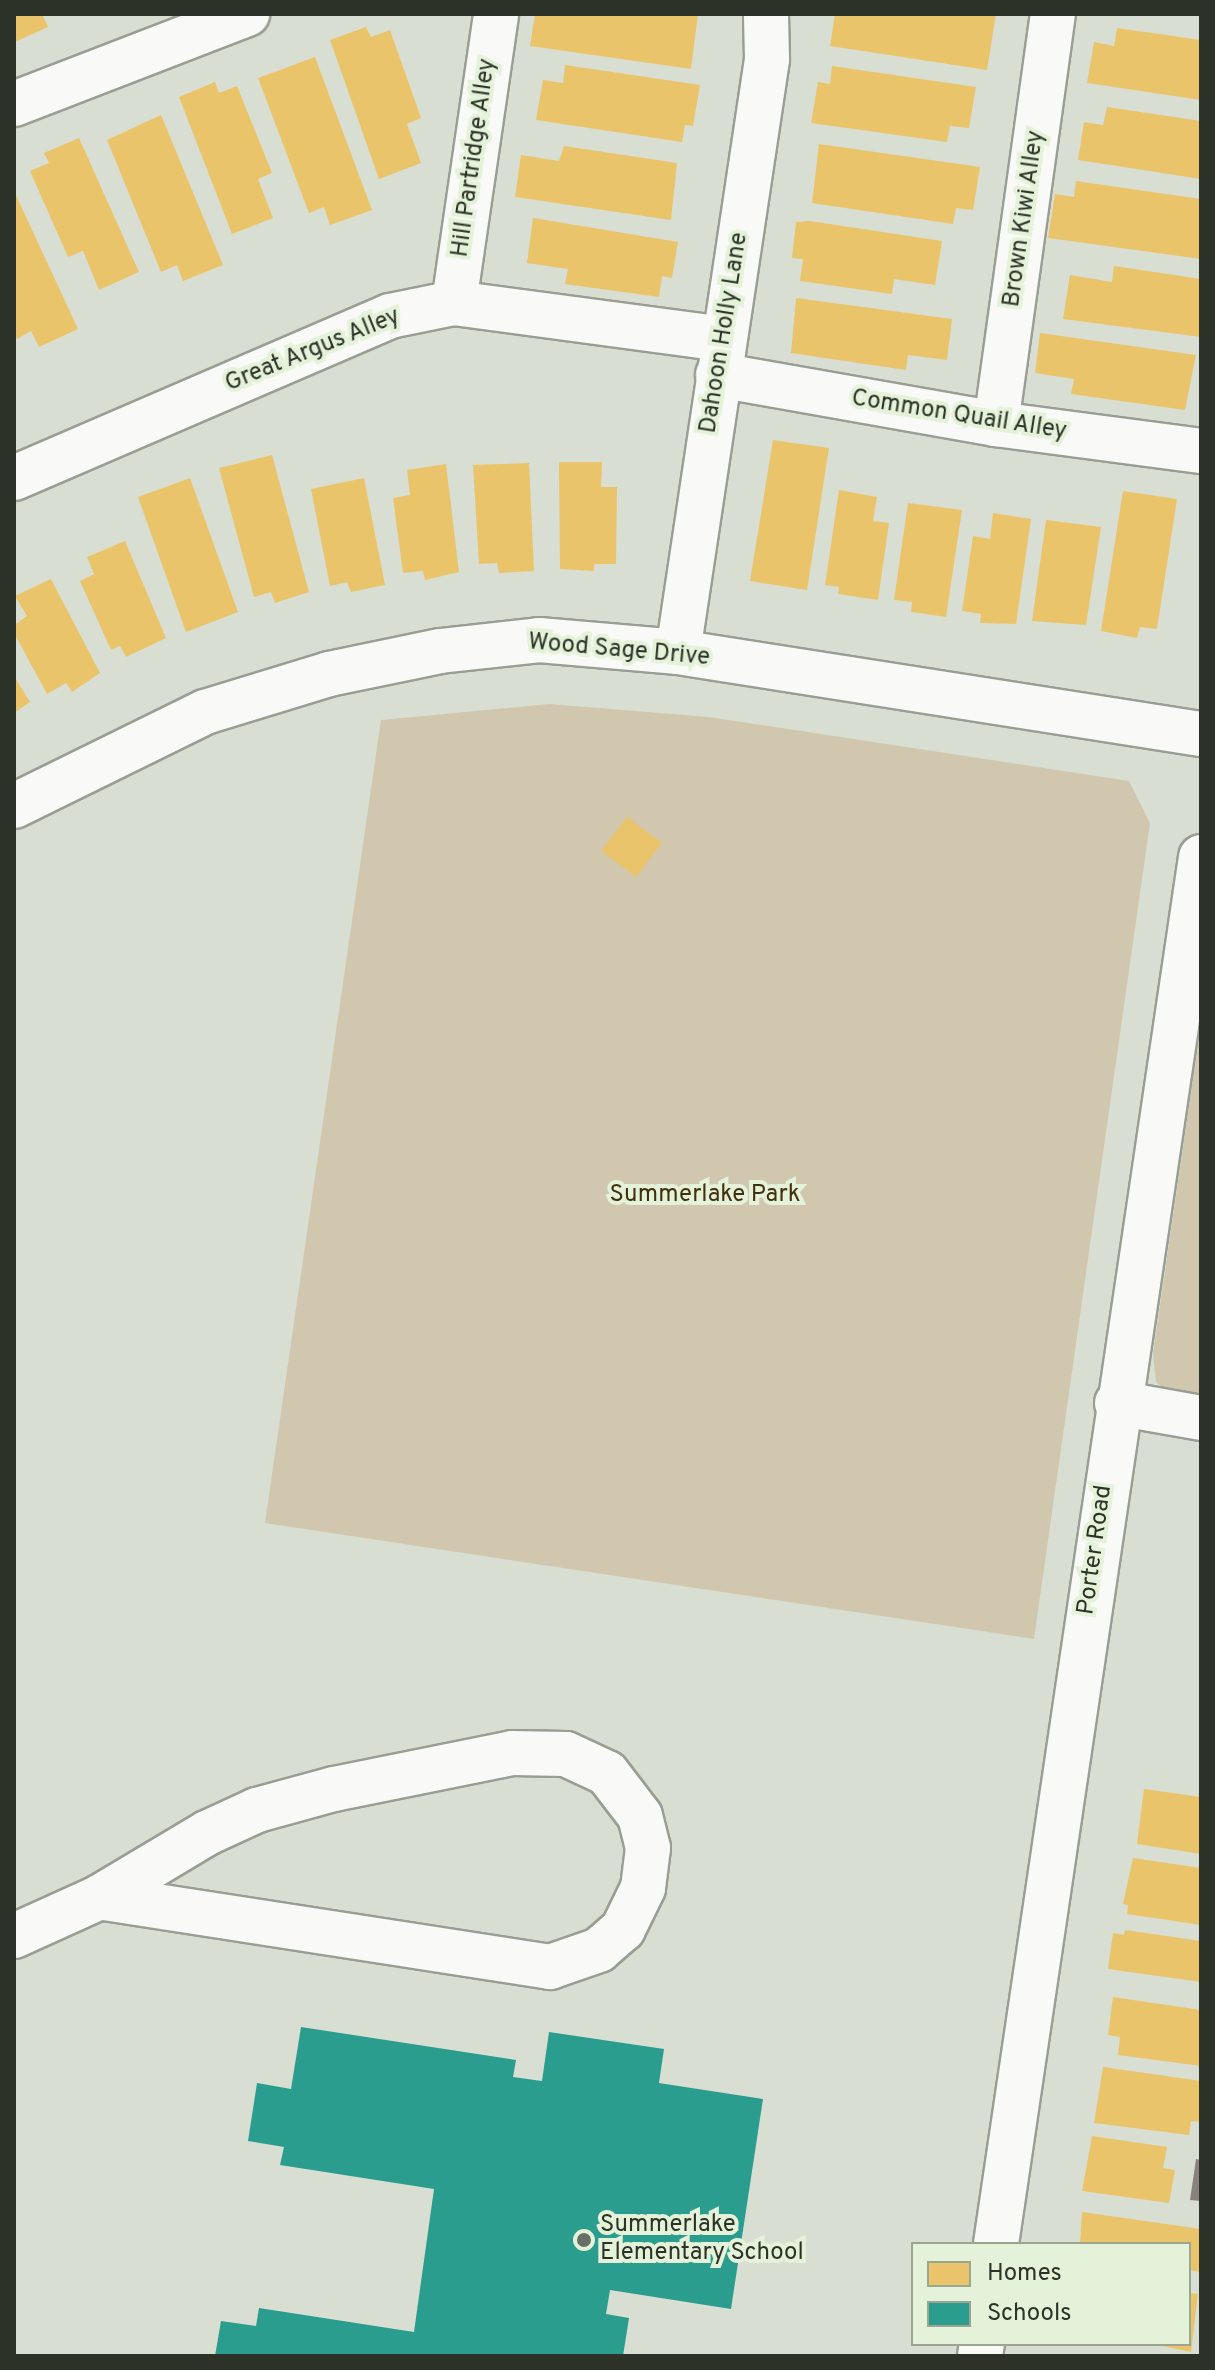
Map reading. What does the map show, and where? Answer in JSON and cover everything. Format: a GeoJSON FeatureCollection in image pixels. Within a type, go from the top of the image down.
{"type":"FeatureCollection","features":[{"type":"Feature","properties":{"kind":"street"},"geometry":{"type":"LineString","coordinates":[[14,104],[247,14]]}},
{"type":"Feature","properties":{"kind":"street","name":"Hill Partridge Alley"},"geometry":{"type":"LineString","coordinates":[[454,303],[496,14]]}},
{"type":"Feature","properties":{"kind":"street","name":"Dahoon Holly Lane"},"geometry":{"type":"LineString","coordinates":[[678,652],[767,59],[766,14]]}},
{"type":"Feature","properties":{"kind":"street","name":"Brown Kiwi Alley"},"geometry":{"type":"LineString","coordinates":[[996,424],[1053,14]]}},
{"type":"Feature","properties":{"kind":"street","name":"Great Argus Alley"},"geometry":{"type":"LineString","coordinates":[[14,478],[390,316],[454,303],[721,357]]}},
{"type":"Feature","properties":{"kind":"street","name":"Common Quail Alley"},"geometry":{"type":"LineString","coordinates":[[721,357],[996,424],[1201,451]]}},
{"type":"Feature","properties":{"kind":"street","name":"Wood Sage Drive"},"geometry":{"type":"LineString","coordinates":[[14,806],[205,712],[329,674],[440,651],[539,640],[678,652],[1201,734]]}},
{"type":"Feature","properties":{"kind":"street","name":"Porter Road"},"geometry":{"type":"LineString","coordinates":[[996,2242],[1117,1403],[1201,857]]}},
{"type":"Feature","properties":{"kind":"street"},"geometry":{"type":"LineString","coordinates":[[1117,1403],[1201,1418]]}},
{"type":"Feature","properties":{"kind":"street"},"geometry":{"type":"LineString","coordinates":[[14,1936],[100,1897],[207,1833],[257,1810],[512,1753],[566,1754],[607,1773],[635,1806],[648,1848],[643,1888],[623,1929],[599,1950],[550,1967],[100,1897]]}},
{"type":"Feature","properties":{"kind":"green space","name":"Summerlake Park"},"geometry":{"type":"Polygon","coordinates":[[[549,704],[709,717],[1129,781],[1150,823],[1034,1639],[265,1523],[381,720],[549,704]]]}},
{"type":"Feature","properties":{"kind":"green space"},"geometry":{"type":"Polygon","coordinates":[[[1201,1023],[1201,1404],[1170,1395],[1156,1382],[1153,1354],[1201,1023]]]}},
{"type":"Feature","properties":{"kind":"building: Homes"},"geometry":{"type":"Polygon","coordinates":[[[14,14],[42,14],[48,27],[15,42],[14,14]]]}},
{"type":"Feature","properties":{"kind":"building: Homes"},"geometry":{"type":"Polygon","coordinates":[[[535,14],[698,14],[691,69],[530,46],[535,14]]]}},
{"type":"Feature","properties":{"kind":"building: Homes"},"geometry":{"type":"Polygon","coordinates":[[[835,14],[996,14],[987,70],[830,46],[835,14]]]}},
{"type":"Feature","properties":{"kind":"building: Homes"},"geometry":{"type":"Polygon","coordinates":[[[366,27],[371,37],[390,30],[421,118],[407,124],[421,163],[379,179],[330,40],[366,27]]]}},
{"type":"Feature","properties":{"kind":"building: Homes"},"geometry":{"type":"Polygon","coordinates":[[[1117,28],[1201,40],[1201,100],[1087,83],[1094,42],[1114,46],[1117,28]]]}},
{"type":"Feature","properties":{"kind":"building: Homes"},"geometry":{"type":"Polygon","coordinates":[[[315,57],[372,210],[330,225],[324,207],[309,213],[258,78],[315,57]]]}},
{"type":"Feature","properties":{"kind":"building: Homes"},"geometry":{"type":"Polygon","coordinates":[[[565,65],[700,85],[693,126],[685,125],[682,142],[536,120],[543,80],[563,83],[565,65]]]}},
{"type":"Feature","properties":{"kind":"building: Homes"},"geometry":{"type":"Polygon","coordinates":[[[832,66],[976,87],[969,128],[950,126],[947,142],[811,123],[818,82],[830,84],[832,66]]]}},
{"type":"Feature","properties":{"kind":"building: Homes"},"geometry":{"type":"Polygon","coordinates":[[[215,82],[219,93],[237,86],[272,173],[258,179],[273,218],[232,234],[179,97],[215,82]]]}},
{"type":"Feature","properties":{"kind":"building: Homes"},"geometry":{"type":"Polygon","coordinates":[[[1107,107],[1201,121],[1201,179],[1078,160],[1084,122],[1103,125],[1107,107]]]}},
{"type":"Feature","properties":{"kind":"building: Homes"},"geometry":{"type":"Polygon","coordinates":[[[161,115],[223,265],[183,281],[177,265],[161,272],[107,140],[161,115]]]}},
{"type":"Feature","properties":{"kind":"building: Homes"},"geometry":{"type":"Polygon","coordinates":[[[79,138],[139,272],[99,290],[83,251],[68,257],[30,171],[49,163],[44,153],[79,138]]]}},
{"type":"Feature","properties":{"kind":"building: Homes"},"geometry":{"type":"Polygon","coordinates":[[[819,144],[980,167],[973,210],[956,208],[953,224],[812,203],[819,144]]]}},
{"type":"Feature","properties":{"kind":"building: Homes"},"geometry":{"type":"Polygon","coordinates":[[[564,146],[677,163],[671,220],[515,197],[521,155],[559,161],[564,146]]]}},
{"type":"Feature","properties":{"kind":"building: Homes"},"geometry":{"type":"Polygon","coordinates":[[[1076,181],[1201,199],[1201,259],[1048,238],[1055,194],[1074,197],[1076,181]]]}},
{"type":"Feature","properties":{"kind":"building: Homes"},"geometry":{"type":"Polygon","coordinates":[[[14,191],[78,329],[39,347],[31,331],[17,339],[14,333],[14,191]]]}},
{"type":"Feature","properties":{"kind":"building: Homes"},"geometry":{"type":"Polygon","coordinates":[[[533,218],[678,242],[672,278],[662,276],[659,297],[565,284],[568,269],[527,263],[533,218]]]}},
{"type":"Feature","properties":{"kind":"building: Homes"},"geometry":{"type":"Polygon","coordinates":[[[810,221],[942,241],[935,285],[894,279],[892,294],[800,281],[803,259],[792,258],[796,222],[810,221]]]}},
{"type":"Feature","properties":{"kind":"building: Homes"},"geometry":{"type":"Polygon","coordinates":[[[1114,266],[1201,279],[1201,337],[1063,319],[1070,275],[1112,282],[1114,266]]]}},
{"type":"Feature","properties":{"kind":"building: Homes"},"geometry":{"type":"Polygon","coordinates":[[[796,298],[952,319],[947,360],[908,355],[906,370],[791,353],[796,298]]]}},
{"type":"Feature","properties":{"kind":"building: Homes"},"geometry":{"type":"Polygon","coordinates":[[[1040,333],[1196,355],[1185,410],[1071,394],[1074,379],[1035,373],[1040,333]]]}},
{"type":"Feature","properties":{"kind":"building: Homes"},"geometry":{"type":"Polygon","coordinates":[[[773,440],[829,448],[807,590],[750,581],[773,440]]]}},
{"type":"Feature","properties":{"kind":"building: Homes"},"geometry":{"type":"Polygon","coordinates":[[[272,455],[309,592],[275,603],[271,592],[254,597],[219,468],[272,455]]]}},
{"type":"Feature","properties":{"kind":"building: Homes"},"geometry":{"type":"Polygon","coordinates":[[[559,462],[602,462],[601,487],[617,487],[616,564],[594,564],[594,571],[560,569],[559,462]]]}},
{"type":"Feature","properties":{"kind":"building: Homes"},"geometry":{"type":"Polygon","coordinates":[[[529,463],[534,571],[499,573],[497,563],[479,564],[473,465],[529,463]]]}},
{"type":"Feature","properties":{"kind":"building: Homes"},"geometry":{"type":"Polygon","coordinates":[[[446,464],[459,572],[425,580],[423,571],[403,573],[393,498],[410,495],[407,470],[446,464]]]}},
{"type":"Feature","properties":{"kind":"building: Homes"},"geometry":{"type":"Polygon","coordinates":[[[190,478],[238,612],[186,632],[138,497],[190,478]]]}},
{"type":"Feature","properties":{"kind":"building: Homes"},"geometry":{"type":"Polygon","coordinates":[[[364,478],[385,585],[351,592],[347,582],[330,586],[311,489],[364,478]]]}},
{"type":"Feature","properties":{"kind":"building: Homes"},"geometry":{"type":"Polygon","coordinates":[[[839,490],[877,497],[873,521],[889,523],[878,600],[838,594],[839,587],[825,585],[839,490]]]}},
{"type":"Feature","properties":{"kind":"building: Homes"},"geometry":{"type":"Polygon","coordinates":[[[1123,491],[1177,499],[1157,629],[1140,627],[1137,638],[1101,631],[1123,491]]]}},
{"type":"Feature","properties":{"kind":"building: Homes"},"geometry":{"type":"Polygon","coordinates":[[[908,503],[962,510],[946,617],[911,612],[912,602],[894,600],[908,503]]]}},
{"type":"Feature","properties":{"kind":"building: Homes"},"geometry":{"type":"Polygon","coordinates":[[[993,513],[1031,519],[1016,624],[980,623],[981,614],[962,611],[973,536],[990,539],[993,513]]]}},
{"type":"Feature","properties":{"kind":"building: Homes"},"geometry":{"type":"Polygon","coordinates":[[[1046,520],[1101,527],[1086,625],[1032,621],[1046,520]]]}},
{"type":"Feature","properties":{"kind":"building: Homes"},"geometry":{"type":"Polygon","coordinates":[[[125,541],[166,638],[126,657],[120,646],[111,650],[80,581],[94,574],[87,557],[125,541]]]}},
{"type":"Feature","properties":{"kind":"building: Homes"},"geometry":{"type":"Polygon","coordinates":[[[51,579],[100,673],[72,692],[66,683],[47,694],[14,633],[14,625],[27,616],[15,596],[51,579]]]}},
{"type":"Feature","properties":{"kind":"building: Homes"},"geometry":{"type":"Polygon","coordinates":[[[14,676],[30,702],[14,713],[14,676]]]}},
{"type":"Feature","properties":{"kind":"building: Homes"},"geometry":{"type":"Polygon","coordinates":[[[627,817],[662,843],[636,877],[601,851],[627,817]]]}},
{"type":"Feature","properties":{"kind":"building: Homes"},"geometry":{"type":"Polygon","coordinates":[[[1144,1789],[1201,1797],[1201,1854],[1137,1844],[1144,1789]]]}},
{"type":"Feature","properties":{"kind":"building: Homes"},"geometry":{"type":"Polygon","coordinates":[[[1133,1858],[1201,1868],[1201,1925],[1127,1914],[1128,1905],[1123,1904],[1133,1858]]]}},
{"type":"Feature","properties":{"kind":"building: Homes"},"geometry":{"type":"Polygon","coordinates":[[[1125,1930],[1201,1941],[1201,1982],[1108,1969],[1113,1933],[1124,1935],[1125,1930]]]}},
{"type":"Feature","properties":{"kind":"building: Homes"},"geometry":{"type":"Polygon","coordinates":[[[1113,1997],[1201,2010],[1201,2066],[1118,2055],[1120,2037],[1108,2035],[1113,1997]]]}},
{"type":"Feature","properties":{"kind":"building: Homes"},"geometry":{"type":"Polygon","coordinates":[[[1103,2067],[1201,2081],[1201,2122],[1191,2121],[1189,2135],[1094,2123],[1103,2067]]]}},
{"type":"Feature","properties":{"kind":"building: Homes"},"geometry":{"type":"Polygon","coordinates":[[[1092,2136],[1167,2147],[1163,2168],[1175,2170],[1169,2203],[1082,2191],[1092,2136]]]}},
{"type":"Feature","properties":{"kind":"building: Homes"},"geometry":{"type":"Polygon","coordinates":[[[1082,2212],[1201,2229],[1201,2272],[1191,2270],[1191,2242],[1080,2242],[1082,2212]]]}},
{"type":"Feature","properties":{"kind":"building: Homes"},"geometry":{"type":"Polygon","coordinates":[[[1191,2293],[1198,2294],[1191,2352],[1162,2346],[1191,2346],[1191,2293]]]}},
{"type":"Feature","properties":{"kind":"building: Schools","name":"Summerlake Elementary School"},"geometry":{"type":"Polygon","coordinates":[[[301,2027],[516,2060],[513,2077],[542,2081],[549,2032],[664,2049],[659,2083],[763,2099],[731,2309],[610,2290],[606,2314],[629,2318],[623,2356],[215,2356],[221,2321],[256,2326],[259,2308],[414,2332],[434,2189],[280,2165],[284,2147],[248,2141],[257,2083],[291,2089],[301,2027]]]}},
{"type":"Feature","properties":{"kind":"building: Industry"},"geometry":{"type":"Polygon","coordinates":[[[1196,2159],[1201,2160],[1201,2201],[1190,2200],[1196,2159]]]}},
{"type":"Feature","properties":{"kind":"place","name":"Summerlake Elementary School"},"geometry":{"type":"Point","coordinates":[584,2240]}}]}
